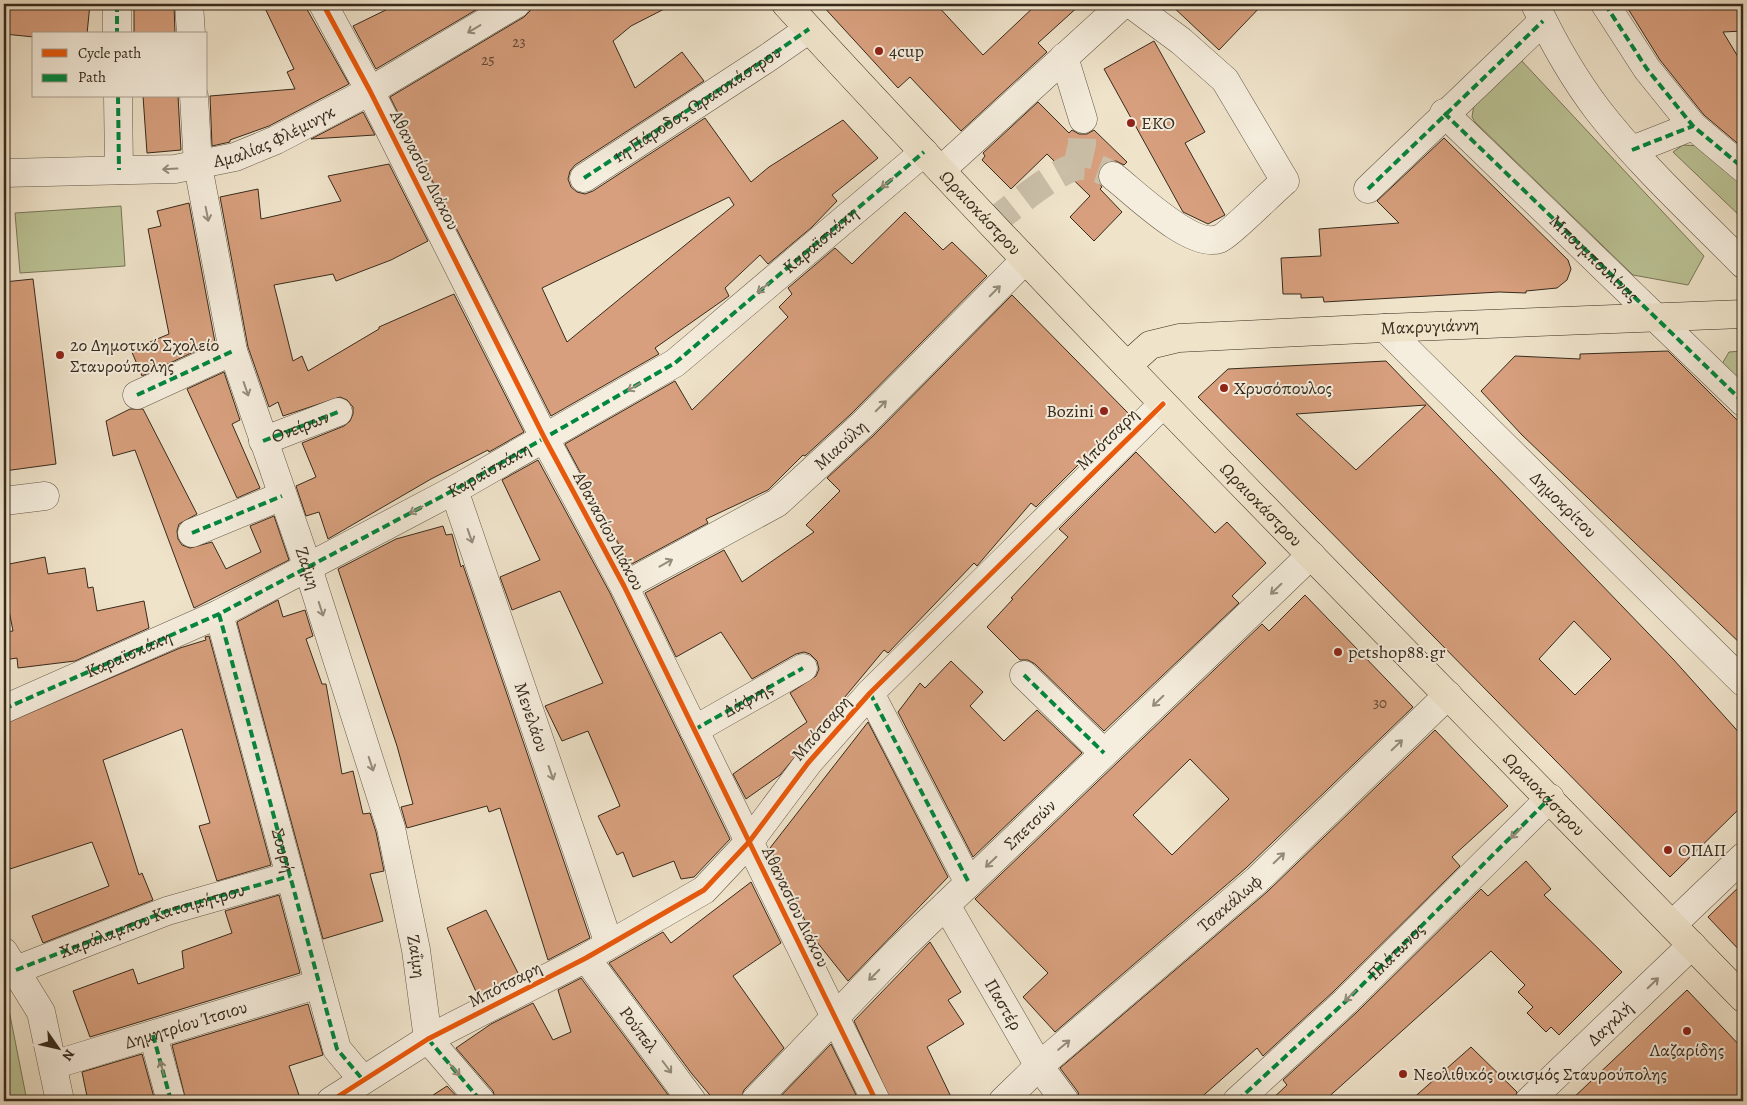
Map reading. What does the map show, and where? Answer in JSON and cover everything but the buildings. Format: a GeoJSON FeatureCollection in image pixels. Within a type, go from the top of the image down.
{"type":"FeatureCollection","features":[{"type":"Feature","properties":{"kind":"main road","name":"Ωραιοκάστρου"},"geometry":{"type":"LineString","coordinates":[[786,4],[1126,366],[1550,798],[1743,998]]}},
{"type":"Feature","properties":{"kind":"main road","name":"Μακρυγιάννη"},"geometry":{"type":"LineString","coordinates":[[1126,366],[1150,345],[1179,338],[1743,314]]}},
{"type":"Feature","properties":{"kind":"street"},"geometry":{"type":"LineString","coordinates":[[117,4],[117,32]]}},
{"type":"Feature","properties":{"kind":"street"},"geometry":{"type":"LineString","coordinates":[[189,4],[191,32]]}},
{"type":"Feature","properties":{"kind":"street","name":"Αθανασίου Διάκου"},"geometry":{"type":"LineString","coordinates":[[323,4],[370,91],[545,439],[624,586],[876,1101]]}},
{"type":"Feature","properties":{"kind":"street","name":"Αμαλίας Φλέμινγκ"},"geometry":{"type":"LineString","coordinates":[[4,173],[198,166],[256,149],[370,91],[516,4]]}},
{"type":"Feature","properties":{"kind":"street","name":"Καραϊσκάκη"},"geometry":{"type":"LineString","coordinates":[[4,709],[220,614],[454,490],[675,363],[1064,57],[1123,4]]}},
{"type":"Feature","properties":{"kind":"street"},"geometry":{"type":"LineString","coordinates":[[1113,176],[1187,234],[1202,240],[1219,239],[1285,181],[1225,80],[1180,41],[1131,4]]}},
{"type":"Feature","properties":{"kind":"street"},"geometry":{"type":"LineString","coordinates":[[1605,4],[1647,69],[1693,126],[1743,168]]}},
{"type":"Feature","properties":{"kind":"street"},"geometry":{"type":"LineString","coordinates":[[1368,189],[1444,113],[1539,12],[1596,107],[1632,150],[1743,264]]}},
{"type":"Feature","properties":{"kind":"street","name":"1η Πάροδος Ωραιοκάστρου"},"geometry":{"type":"LineString","coordinates":[[584,178],[809,29]]}},
{"type":"Feature","properties":{"kind":"street"},"geometry":{"type":"LineString","coordinates":[[1064,57],[1083,119]]}},
{"type":"Feature","properties":{"kind":"street"},"geometry":{"type":"LineString","coordinates":[[118,98],[118,170]]}},
{"type":"Feature","properties":{"kind":"street","name":"Ζαΐμη"},"geometry":{"type":"LineString","coordinates":[[194,98],[198,166],[233,351],[308,568],[391,828],[416,950],[428,1039]]}},
{"type":"Feature","properties":{"kind":"street","name":"Μπουμπουλίνας"},"geometry":{"type":"LineString","coordinates":[[1444,113],[1743,402]]}},
{"type":"Feature","properties":{"kind":"street"},"geometry":{"type":"LineString","coordinates":[[1632,150],[1693,126]]}},
{"type":"Feature","properties":{"kind":"street","name":"Μιαούλη"},"geometry":{"type":"LineString","coordinates":[[624,586],[777,503],[862,425],[1025,260]]}},
{"type":"Feature","properties":{"kind":"street","name":"Δημοκρίτου"},"geometry":{"type":"LineString","coordinates":[[1385,328],[1743,682]]}},
{"type":"Feature","properties":{"kind":"street"},"geometry":{"type":"LineString","coordinates":[[137,395],[233,351]]}},
{"type":"Feature","properties":{"kind":"street","name":"Μπότσαρη"},"geometry":{"type":"LineString","coordinates":[[331,1101],[428,1039],[586,958],[704,890],[749,842],[808,763],[870,693],[1163,404]]}},
{"type":"Feature","properties":{"kind":"street","name":"Ονείρων"},"geometry":{"type":"LineString","coordinates":[[263,440],[338,412]]}},
{"type":"Feature","properties":{"kind":"street","name":"Μενελάου"},"geometry":{"type":"LineString","coordinates":[[454,490],[609,944]]}},
{"type":"Feature","properties":{"kind":"street"},"geometry":{"type":"LineString","coordinates":[[4,500],[44,496]]}},
{"type":"Feature","properties":{"kind":"street"},"geometry":{"type":"LineString","coordinates":[[192,533],[282,496]]}},
{"type":"Feature","properties":{"kind":"street","name":"Σπετσών"},"geometry":{"type":"LineString","coordinates":[[755,1101],[877,972],[1311,555]]}},
{"type":"Feature","properties":{"kind":"street","name":"Σουρή"},"geometry":{"type":"LineString","coordinates":[[220,614],[337,1049],[363,1080]]}},
{"type":"Feature","properties":{"kind":"street","name":"Δάφνης"},"geometry":{"type":"LineString","coordinates":[[694,730],[803,668]]}},
{"type":"Feature","properties":{"kind":"street"},"geometry":{"type":"LineString","coordinates":[[1024,676],[1104,754]]}},
{"type":"Feature","properties":{"kind":"street"},"geometry":{"type":"LineString","coordinates":[[870,693],[969,884]]}},
{"type":"Feature","properties":{"kind":"street","name":"Τσακάλωφ"},"geometry":{"type":"LineString","coordinates":[[1003,1101],[1039,1066],[1257,880],[1448,695]]}},
{"type":"Feature","properties":{"kind":"street","name":"Πλάτωνος"},"geometry":{"type":"LineString","coordinates":[[1236,1101],[1345,1002],[1550,798]]}},
{"type":"Feature","properties":{"kind":"street"},"geometry":{"type":"LineString","coordinates":[[1672,925],[1743,857]]}},
{"type":"Feature","properties":{"kind":"street","name":"Χαράλαμπου Κατσιμήτρου"},"geometry":{"type":"LineString","coordinates":[[10,961],[290,876]]}},
{"type":"Feature","properties":{"kind":"street","name":"Παστέρ"},"geometry":{"type":"LineString","coordinates":[[946,905],[1039,1066],[1065,1101]]}},
{"type":"Feature","properties":{"kind":"street","name":"Δαγκλή"},"geometry":{"type":"LineString","coordinates":[[1528,1101],[1692,946]]}},
{"type":"Feature","properties":{"kind":"street","name":"Ρούπελ"},"geometry":{"type":"LineString","coordinates":[[586,958],[692,1101]]}},
{"type":"Feature","properties":{"kind":"street"},"geometry":{"type":"LineString","coordinates":[[10,961],[41,1012],[60,1101]]}},
{"type":"Feature","properties":{"kind":"street","name":"Δημητρίου Ίτσιου"},"geometry":{"type":"LineString","coordinates":[[53,1065],[319,984]]}},
{"type":"Feature","properties":{"kind":"street"},"geometry":{"type":"LineString","coordinates":[[153,1035],[170,1101]]}},
{"type":"Feature","properties":{"kind":"street"},"geometry":{"type":"LineString","coordinates":[[428,1039],[482,1101]]}},
{"type":"Feature","properties":{"kind":"green space"},"geometry":{"type":"Polygon","coordinates":[[[1520,59],[1704,256],[1688,285],[1633,275],[1475,122],[1472,117],[1474,104],[1520,59]]]}},
{"type":"Feature","properties":{"kind":"green space"},"geometry":{"type":"Polygon","coordinates":[[[1683,145],[1704,146],[1743,176],[1743,219],[1673,152],[1683,145]]]}},
{"type":"Feature","properties":{"kind":"green space"},"geometry":{"type":"Polygon","coordinates":[[[121,206],[125,266],[20,273],[15,213],[121,206]]]}},
{"type":"Feature","properties":{"kind":"green space"},"geometry":{"type":"Polygon","coordinates":[[[1743,351],[1743,384],[1722,364],[1729,352],[1743,351]]]}},
{"type":"Feature","properties":{"kind":"green space"},"geometry":{"type":"Polygon","coordinates":[[[4,985],[27,1101],[4,1101],[4,985]]]}},
{"type":"Feature","properties":{"kind":"tunnel"},"geometry":{"type":"LineString","coordinates":[[1077,166],[1082,144],[1083,119]]}},
{"type":"Feature","properties":{"kind":"tunnel"},"geometry":{"type":"LineString","coordinates":[[991,224],[1034,190],[1071,168],[1088,166],[1113,176]]}},
{"type":"Feature","properties":{"kind":"marked path"},"geometry":{"type":"LineString","coordinates":[[117,4],[117,32]]}},
{"type":"Feature","properties":{"kind":"marked path"},"geometry":{"type":"LineString","coordinates":[[1605,4],[1647,69],[1693,126],[1743,168]]}},
{"type":"Feature","properties":{"kind":"marked path"},"geometry":{"type":"LineString","coordinates":[[1368,189],[1543,21]]}},
{"type":"Feature","properties":{"kind":"marked path"},"geometry":{"type":"LineString","coordinates":[[584,178],[809,29]]}},
{"type":"Feature","properties":{"kind":"marked path"},"geometry":{"type":"LineString","coordinates":[[118,98],[119,170]]}},
{"type":"Feature","properties":{"kind":"marked path"},"geometry":{"type":"LineString","coordinates":[[1444,113],[1743,402]]}},
{"type":"Feature","properties":{"kind":"marked path"},"geometry":{"type":"LineString","coordinates":[[1632,150],[1693,126]]}},
{"type":"Feature","properties":{"kind":"marked path"},"geometry":{"type":"LineString","coordinates":[[4,709],[219,614],[454,490],[675,363],[924,152]]}},
{"type":"Feature","properties":{"kind":"marked path"},"geometry":{"type":"LineString","coordinates":[[137,395],[233,351]]}},
{"type":"Feature","properties":{"kind":"marked path"},"geometry":{"type":"LineString","coordinates":[[263,441],[338,412]]}},
{"type":"Feature","properties":{"kind":"marked path"},"geometry":{"type":"LineString","coordinates":[[192,533],[282,496]]}},
{"type":"Feature","properties":{"kind":"marked path"},"geometry":{"type":"LineString","coordinates":[[219,614],[337,1049],[363,1080]]}},
{"type":"Feature","properties":{"kind":"marked path"},"geometry":{"type":"LineString","coordinates":[[694,730],[803,668]]}},
{"type":"Feature","properties":{"kind":"marked path"},"geometry":{"type":"LineString","coordinates":[[1024,675],[1104,753]]}},
{"type":"Feature","properties":{"kind":"marked path"},"geometry":{"type":"LineString","coordinates":[[870,693],[969,883]]}},
{"type":"Feature","properties":{"kind":"marked path"},"geometry":{"type":"LineString","coordinates":[[1237,1101],[1345,1002],[1550,798]]}},
{"type":"Feature","properties":{"kind":"marked path"},"geometry":{"type":"LineString","coordinates":[[16,970],[167,911],[290,876]]}},
{"type":"Feature","properties":{"kind":"marked path"},"geometry":{"type":"LineString","coordinates":[[153,1035],[171,1101]]}},
{"type":"Feature","properties":{"kind":"marked path"},"geometry":{"type":"LineString","coordinates":[[428,1039],[481,1101]]}},
{"type":"Feature","properties":{"kind":"cycle path"},"geometry":{"type":"LineString","coordinates":[[323,4],[370,91],[545,439],[624,586],[876,1101]]}},
{"type":"Feature","properties":{"kind":"cycle path"},"geometry":{"type":"LineString","coordinates":[[331,1101],[428,1039],[586,958],[704,890],[749,842],[808,763],[870,693],[1163,404]]}},
{"type":"Feature","properties":{"kind":"place","name":"4cup"},"geometry":{"type":"Point","coordinates":[879,51]}},
{"type":"Feature","properties":{"kind":"place","name":"EKO"},"geometry":{"type":"Point","coordinates":[1131,123]}},
{"type":"Feature","properties":{"kind":"place","name":"2ο Δημοτικό Σχολείο Σταυρούπολης"},"geometry":{"type":"Point","coordinates":[60,355]}},
{"type":"Feature","properties":{"kind":"place","name":"Χρυσόπουλος"},"geometry":{"type":"Point","coordinates":[1224,388]}},
{"type":"Feature","properties":{"kind":"place","name":"Bozini"},"geometry":{"type":"Point","coordinates":[1104,411]}},
{"type":"Feature","properties":{"kind":"place","name":"petshop88.gr"},"geometry":{"type":"Point","coordinates":[1338,652]}},
{"type":"Feature","properties":{"kind":"place","name":"ΟΠΑΠ"},"geometry":{"type":"Point","coordinates":[1668,850]}},
{"type":"Feature","properties":{"kind":"place","name":"Λαζαρίδης"},"geometry":{"type":"Point","coordinates":[1687,1031]}},
{"type":"Feature","properties":{"kind":"place","name":"Νεολιθικός οικισμός Σταυρούπολης"},"geometry":{"type":"Point","coordinates":[1403,1074]}}]}
